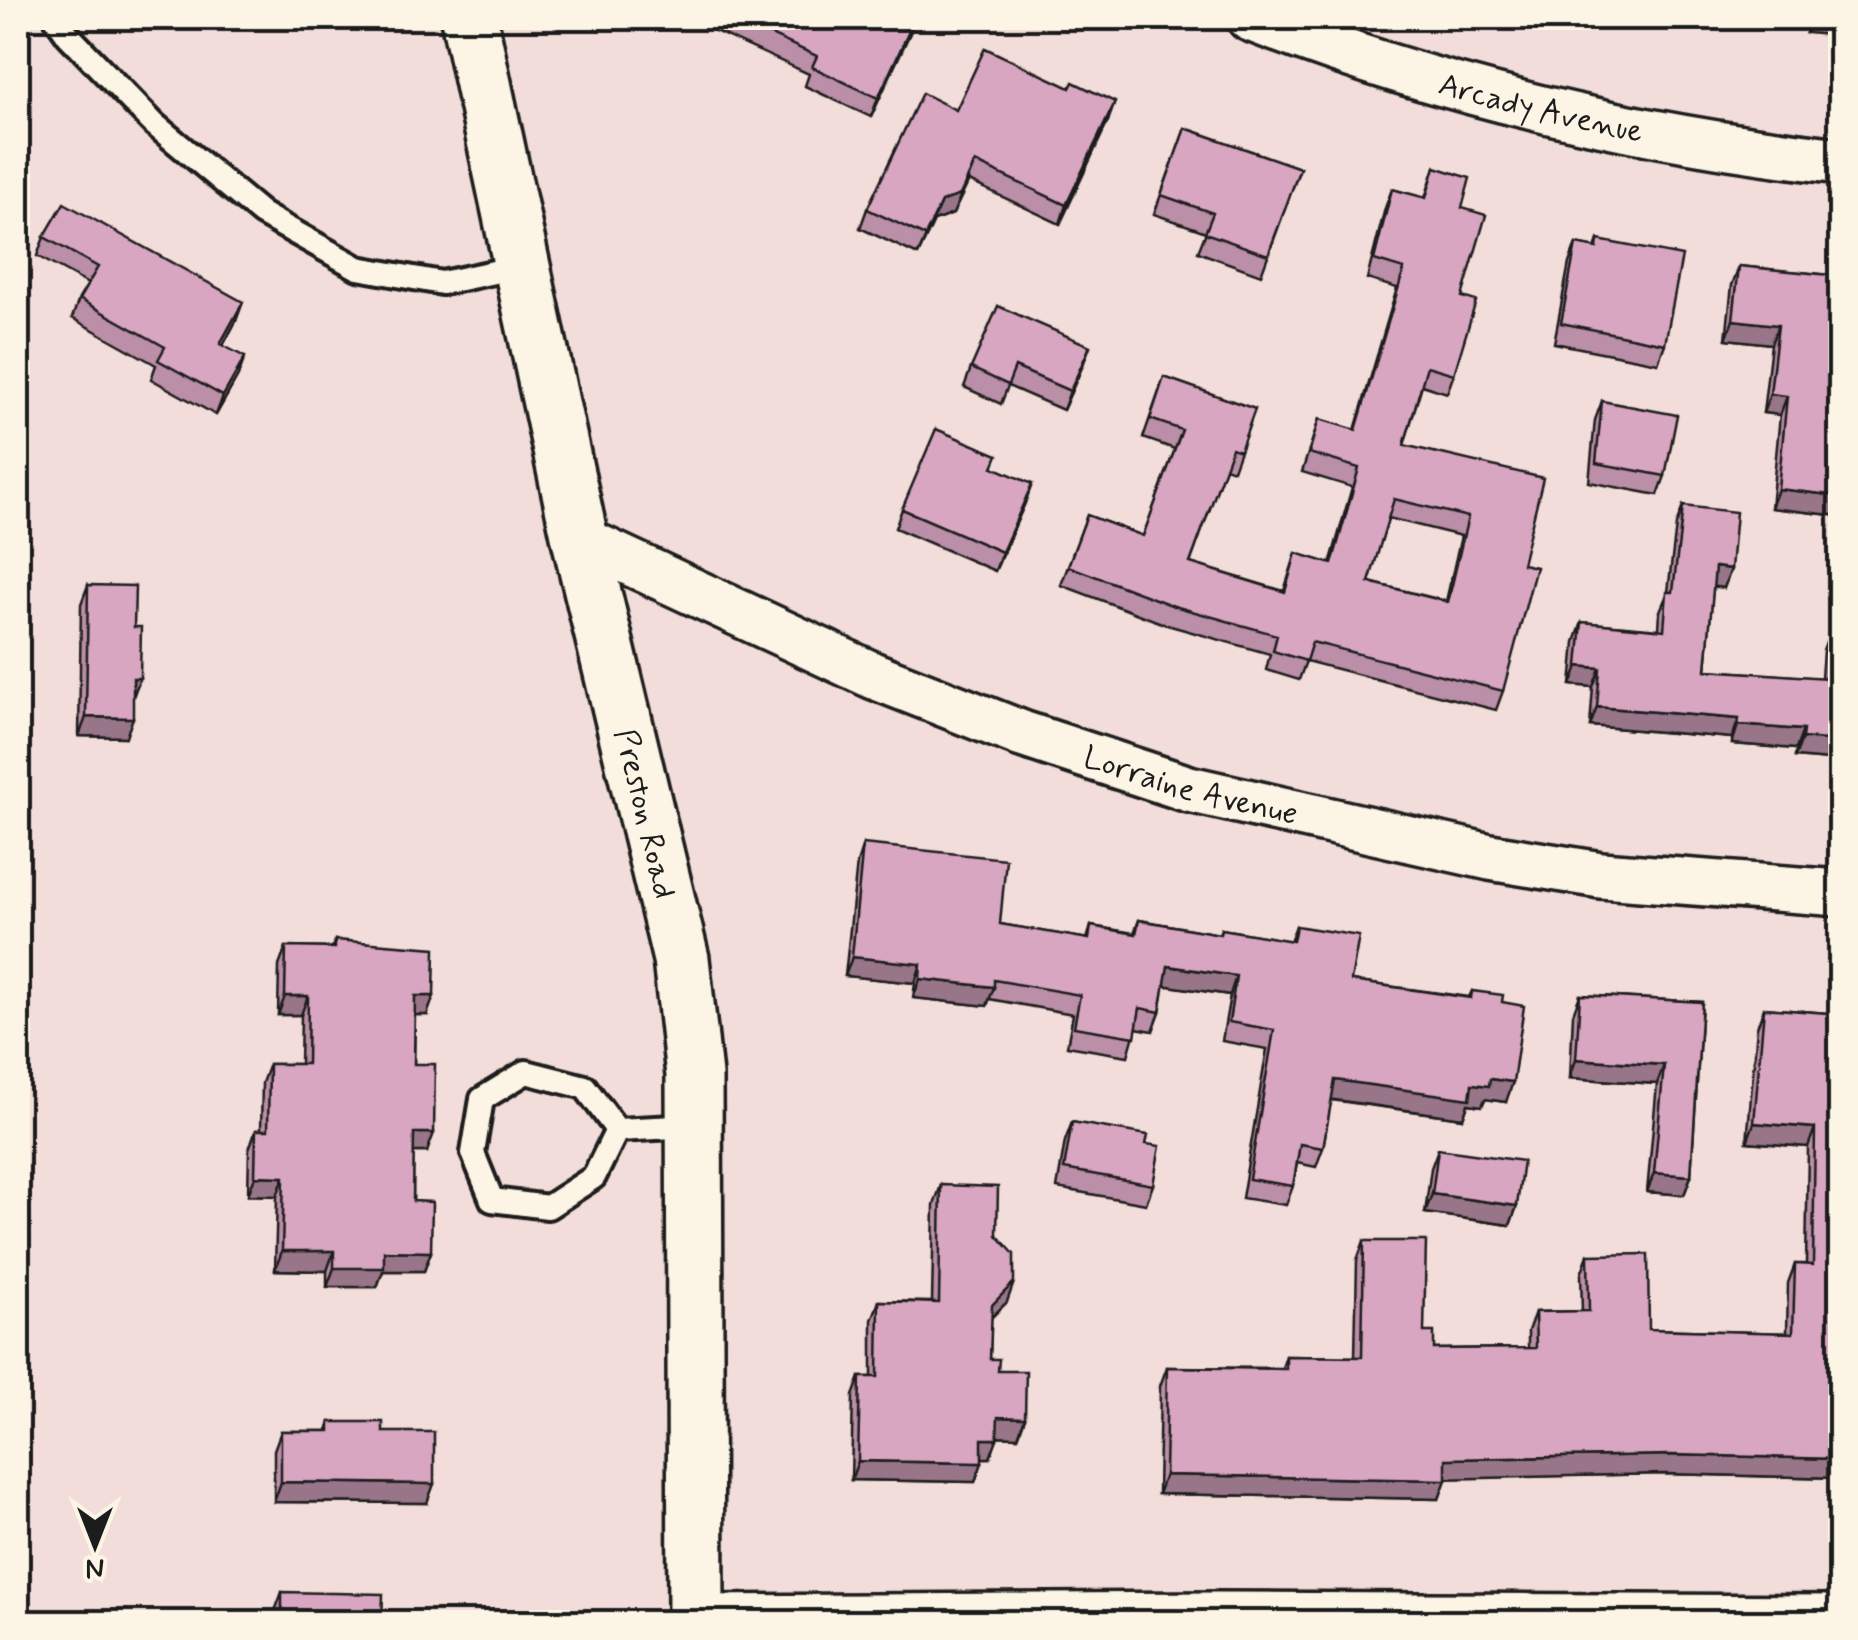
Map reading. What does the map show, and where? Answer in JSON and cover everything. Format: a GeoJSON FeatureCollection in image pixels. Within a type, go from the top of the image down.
{"type":"FeatureCollection","features":[{"type":"Feature","properties":{"kind":"main road","name":"Preston Road"},"geometry":{"type":"LineString","coordinates":[[469,18],[580,539],[681,959],[694,1075],[696,1620]]}},
{"type":"Feature","properties":{"kind":"street","name":"Arcady Avenue"},"geometry":{"type":"LineString","coordinates":[[1250,18],[1319,45],[1520,104],[1748,151],[1840,162]]}},
{"type":"Feature","properties":{"kind":"street","name":"Lorraine Avenue"},"geometry":{"type":"LineString","coordinates":[[580,539],[872,675],[1022,734],[1188,789],[1527,863],[1618,876],[1840,893]]}},
{"type":"Feature","properties":{"kind":"street"},"geometry":{"type":"LineString","coordinates":[[696,1620],[1199,1615],[1840,1618]]}},
{"type":"Feature","properties":{"kind":"lane"},"geometry":{"type":"LineString","coordinates":[[56,18],[68,36],[154,124],[262,214],[358,268],[442,282],[522,266]]}},
{"type":"Feature","properties":{"kind":"lane"},"geometry":{"type":"LineString","coordinates":[[526,1072],[585,1087],[617,1130],[594,1177],[548,1207],[492,1200],[473,1153],[482,1099],[526,1072]]}},
{"type":"Feature","properties":{"kind":"lane"},"geometry":{"type":"LineString","coordinates":[[617,1130],[695,1126]]}},
{"type":"Feature","properties":{"kind":"building"},"geometry":{"type":"Polygon","coordinates":[[[734,18],[915,18],[878,98],[812,67],[817,56],[734,18]]]}},
{"type":"Feature","properties":{"kind":"building"},"geometry":{"type":"Polygon","coordinates":[[[985,48],[1070,88],[1073,82],[1115,102],[1066,205],[975,162],[960,195],[941,202],[925,236],[867,209],[922,93],[956,110],[985,48]]]}},
{"type":"Feature","properties":{"kind":"building"},"geometry":{"type":"Polygon","coordinates":[[[1185,128],[1300,168],[1268,255],[1205,233],[1213,213],[1161,195],[1185,128]]]}},
{"type":"Feature","properties":{"kind":"building"},"geometry":{"type":"Polygon","coordinates":[[[1435,167],[1470,178],[1462,208],[1486,215],[1462,297],[1476,301],[1454,374],[1427,366],[1404,445],[1543,478],[1522,564],[1536,567],[1503,691],[1312,642],[1306,661],[1273,651],[1277,635],[1174,606],[1068,566],[1087,515],[1143,536],[1182,430],[1150,419],[1164,377],[1255,409],[1240,451],[1232,448],[1190,563],[1285,592],[1296,553],[1332,564],[1359,468],[1309,453],[1319,419],[1356,430],[1404,269],[1374,260],[1392,189],[1426,198],[1435,167]],[[1394,499],[1369,582],[1448,602],[1468,517],[1394,499]]]}},
{"type":"Feature","properties":{"kind":"building"},"geometry":{"type":"Polygon","coordinates":[[[64,203],[243,302],[220,344],[245,357],[223,396],[158,360],[165,347],[79,299],[98,267],[44,237],[64,203]]]}},
{"type":"Feature","properties":{"kind":"building"},"geometry":{"type":"Polygon","coordinates":[[[1598,240],[1682,256],[1665,344],[1561,323],[1576,244],[1597,248],[1598,240]]]}},
{"type":"Feature","properties":{"kind":"building"},"geometry":{"type":"Polygon","coordinates":[[[1739,266],[1840,276],[1840,496],[1778,489],[1787,396],[1770,394],[1778,325],[1733,320],[1739,266]]]}},
{"type":"Feature","properties":{"kind":"building"},"geometry":{"type":"Polygon","coordinates":[[[998,306],[1090,346],[1070,391],[1015,367],[1008,385],[971,368],[998,306]]]}},
{"type":"Feature","properties":{"kind":"building"},"geometry":{"type":"Polygon","coordinates":[[[1602,401],[1677,415],[1665,476],[1596,463],[1602,401]]]}},
{"type":"Feature","properties":{"kind":"building"},"geometry":{"type":"Polygon","coordinates":[[[936,429],[998,455],[993,467],[1032,484],[1002,552],[902,509],[936,429]]]}},
{"type":"Feature","properties":{"kind":"building"},"geometry":{"type":"Polygon","coordinates":[[[1683,506],[1736,512],[1731,569],[1715,567],[1706,670],[1827,678],[1830,631],[1840,631],[1840,741],[1802,738],[1803,730],[1738,725],[1739,719],[1597,707],[1600,668],[1578,666],[1582,622],[1664,630],[1667,592],[1673,592],[1683,506]]]}},
{"type":"Feature","properties":{"kind":"building"},"geometry":{"type":"Polygon","coordinates":[[[88,585],[135,586],[134,627],[141,627],[140,678],[133,678],[133,718],[86,717],[88,585]]]}},
{"type":"Feature","properties":{"kind":"building"},"geometry":{"type":"Polygon","coordinates":[[[863,844],[1006,859],[1000,924],[1089,939],[1091,926],[1136,934],[1139,920],[1293,941],[1296,926],[1359,936],[1351,981],[1471,998],[1472,991],[1503,995],[1502,1002],[1524,1006],[1513,1082],[1490,1079],[1489,1086],[1472,1084],[1470,1099],[1335,1080],[1323,1148],[1300,1144],[1293,1186],[1249,1179],[1274,1030],[1229,1022],[1236,976],[1168,966],[1160,1012],[1140,1008],[1135,1037],[1074,1027],[1080,995],[994,980],[994,987],[920,979],[921,964],[852,957],[863,844]]]}},
{"type":"Feature","properties":{"kind":"building"},"geometry":{"type":"Polygon","coordinates":[[[335,940],[435,948],[434,996],[415,996],[414,1064],[435,1064],[434,1133],[414,1133],[413,1201],[432,1202],[431,1252],[384,1251],[384,1268],[334,1268],[334,1251],[282,1251],[284,1177],[255,1176],[256,1130],[268,1130],[269,1064],[307,1064],[308,996],[285,996],[286,947],[335,948],[335,940]]]}},
{"type":"Feature","properties":{"kind":"building"},"geometry":{"type":"Polygon","coordinates":[[[1580,995],[1702,1002],[1691,1176],[1654,1173],[1664,1065],[1576,1059],[1580,995]]]}},
{"type":"Feature","properties":{"kind":"building"},"geometry":{"type":"Polygon","coordinates":[[[1764,1008],[1840,1014],[1840,1459],[1671,1455],[1446,1459],[1446,1480],[1165,1475],[1167,1367],[1286,1369],[1286,1356],[1362,1357],[1364,1241],[1426,1241],[1424,1332],[1434,1332],[1434,1349],[1536,1348],[1535,1312],[1589,1311],[1588,1255],[1648,1254],[1649,1329],[1793,1333],[1795,1264],[1813,1265],[1815,1128],[1754,1123],[1764,1008]]]}},
{"type":"Feature","properties":{"kind":"building"},"geometry":{"type":"Polygon","coordinates":[[[1072,1122],[1148,1135],[1146,1144],[1160,1146],[1153,1185],[1064,1169],[1072,1122]]]}},
{"type":"Feature","properties":{"kind":"building"},"geometry":{"type":"Polygon","coordinates":[[[1438,1149],[1523,1161],[1517,1206],[1432,1194],[1438,1149]]]}},
{"type":"Feature","properties":{"kind":"building"},"geometry":{"type":"Polygon","coordinates":[[[941,1185],[998,1187],[997,1235],[1014,1254],[1014,1282],[992,1305],[990,1359],[999,1359],[998,1371],[1026,1371],[1025,1418],[998,1417],[997,1439],[982,1439],[982,1463],[858,1461],[860,1377],[878,1377],[879,1301],[939,1303],[941,1185]]]}},
{"type":"Feature","properties":{"kind":"building"},"geometry":{"type":"Polygon","coordinates":[[[330,1422],[383,1422],[383,1432],[434,1432],[434,1484],[281,1482],[281,1431],[330,1431],[330,1422]]]}},
{"type":"Feature","properties":{"kind":"building"},"geometry":{"type":"Polygon","coordinates":[[[282,1592],[383,1594],[382,1622],[282,1622],[282,1592]]]}}]}
